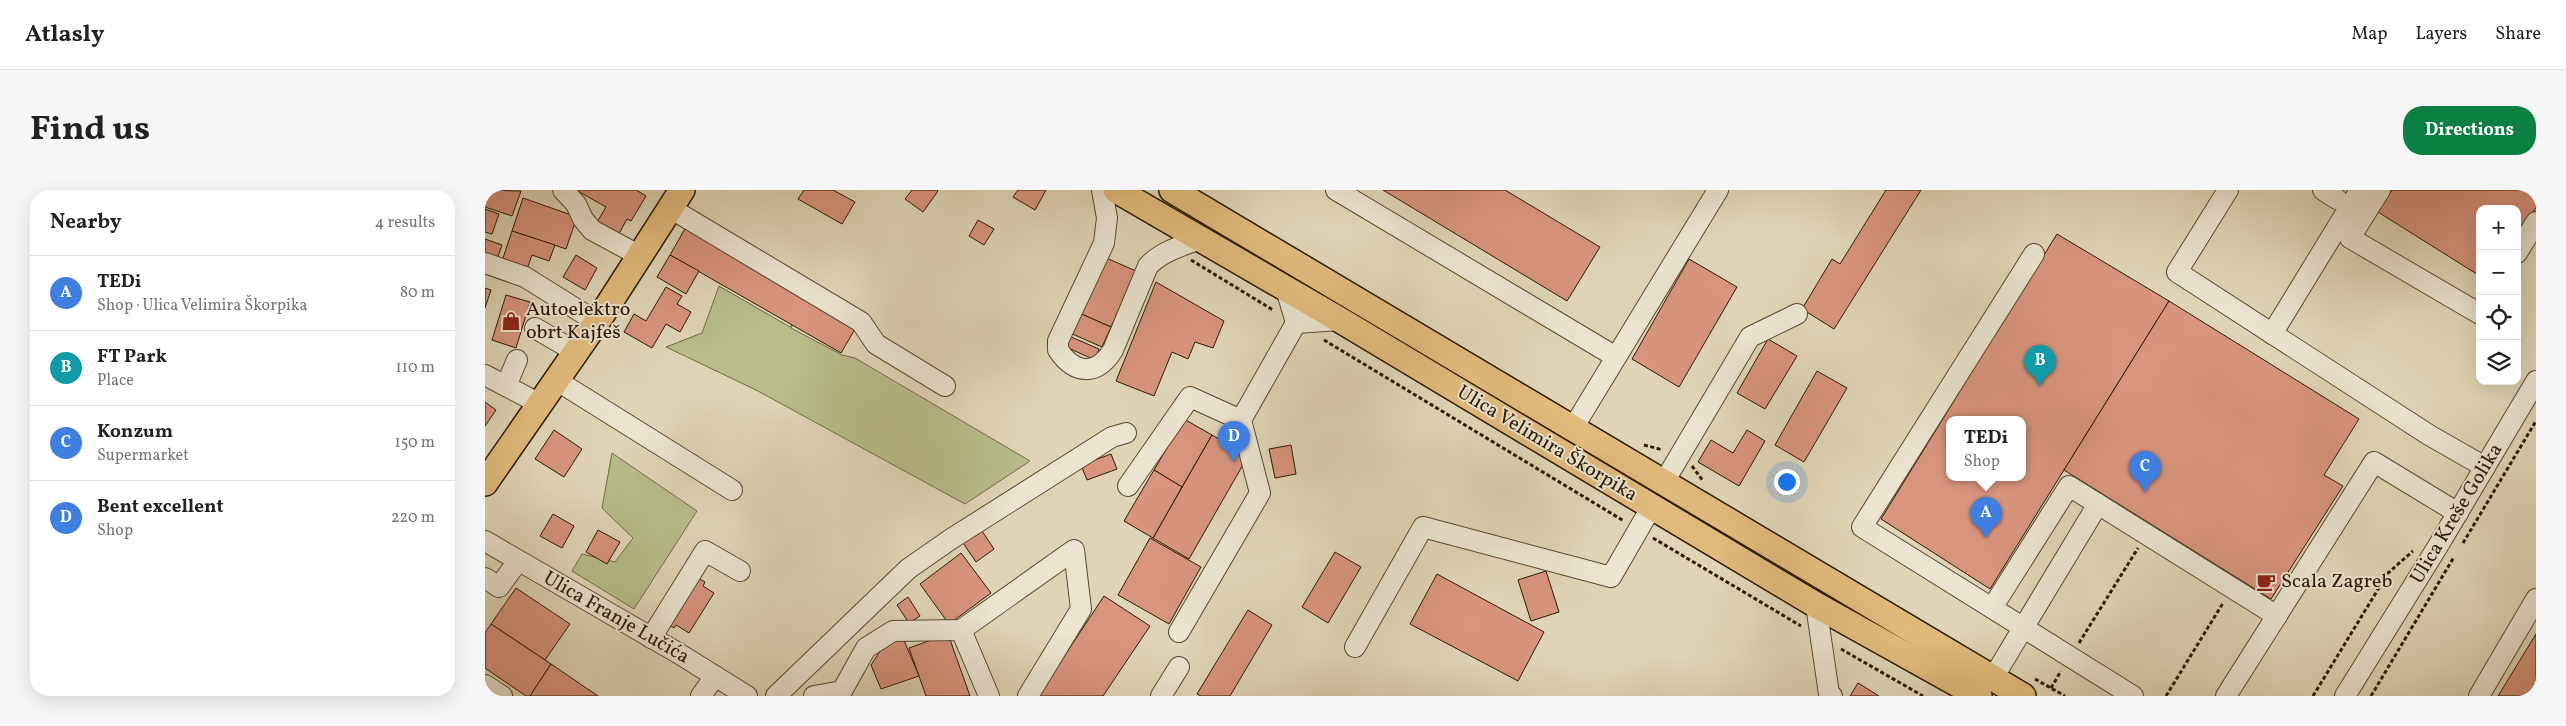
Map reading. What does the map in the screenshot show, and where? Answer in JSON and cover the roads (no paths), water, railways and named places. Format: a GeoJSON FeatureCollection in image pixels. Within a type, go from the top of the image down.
{"type":"FeatureCollection","features":[{"type":"Feature","properties":{"kind":"main road","name":"Ulica Velimira Škorpika"},"geometry":{"type":"LineString","coordinates":[[1116,190],[1286,290],[1341,320],[1816,605],[2007,686]]}},
{"type":"Feature","properties":{"kind":"main road","name":"Ulica Velimira Škorpika"},"geometry":{"type":"LineString","coordinates":[[1172,190],[2007,686]]}},
{"type":"Feature","properties":{"kind":"main road"},"geometry":{"type":"LineString","coordinates":[[488,471],[540,404],[597,322],[676,199]]}},
{"type":"Feature","properties":{"kind":"street"},"geometry":{"type":"LineString","coordinates":[[563,190],[576,204],[591,230],[640,256]]}},
{"type":"Feature","properties":{"kind":"street"},"geometry":{"type":"LineString","coordinates":[[1102,190],[1107,218],[1104,243],[1058,341],[1058,350],[1063,357],[1081,368],[1089,370],[1106,362],[1113,350],[1148,266],[1156,258],[1173,249],[1200,239]]}},
{"type":"Feature","properties":{"kind":"street"},"geometry":{"type":"LineString","coordinates":[[1336,190],[1616,357]]}},
{"type":"Feature","properties":{"kind":"street"},"geometry":{"type":"LineString","coordinates":[[1573,428],[1718,190]]}},
{"type":"Feature","properties":{"kind":"street"},"geometry":{"type":"LineString","coordinates":[[2228,190],[2177,272],[2429,435],[2485,466]]}},
{"type":"Feature","properties":{"kind":"street"},"geometry":{"type":"LineString","coordinates":[[2272,334],[2361,190]]}},
{"type":"Feature","properties":{"kind":"street"},"geometry":{"type":"LineString","coordinates":[[2380,190],[2350,238],[2476,312]]}},
{"type":"Feature","properties":{"kind":"street"},"geometry":{"type":"LineString","coordinates":[[676,199],[861,322],[876,344],[945,386]]}},
{"type":"Feature","properties":{"kind":"street"},"geometry":{"type":"LineString","coordinates":[[2518,250],[2536,222]]}},
{"type":"Feature","properties":{"kind":"street"},"geometry":{"type":"LineString","coordinates":[[2034,254],[1862,527],[2133,696]]}},
{"type":"Feature","properties":{"kind":"street"},"geometry":{"type":"LineString","coordinates":[[485,263],[525,276],[597,322]]}},
{"type":"Feature","properties":{"kind":"street"},"geometry":{"type":"LineString","coordinates":[[1179,632],[1260,493],[1241,420],[1296,323],[1286,290]]}},
{"type":"Feature","properties":{"kind":"street"},"geometry":{"type":"LineString","coordinates":[[1664,482],[1750,336],[1797,314]]}},
{"type":"Feature","properties":{"kind":"street"},"geometry":{"type":"LineString","coordinates":[[1296,323],[1341,320]]}},
{"type":"Feature","properties":{"kind":"street"},"geometry":{"type":"LineString","coordinates":[[535,328],[576,352]]}},
{"type":"Feature","properties":{"kind":"street"},"geometry":{"type":"LineString","coordinates":[[506,386],[517,360]]}},
{"type":"Feature","properties":{"kind":"street"},"geometry":{"type":"LineString","coordinates":[[485,375],[540,404]]}},
{"type":"Feature","properties":{"kind":"street"},"geometry":{"type":"LineString","coordinates":[[556,380],[732,490]]}},
{"type":"Feature","properties":{"kind":"street","name":"Ulica Kreše Golika"},"geometry":{"type":"LineString","coordinates":[[2345,696],[2458,513],[2536,381]]}},
{"type":"Feature","properties":{"kind":"street"},"geometry":{"type":"LineString","coordinates":[[1128,486],[1191,397],[1241,420]]}},
{"type":"Feature","properties":{"kind":"street"},"geometry":{"type":"LineString","coordinates":[[776,696],[908,569],[951,539],[1112,437],[1126,433]]}},
{"type":"Feature","properties":{"kind":"street"},"geometry":{"type":"LineString","coordinates":[[2226,696],[2374,462],[2458,513]]}},
{"type":"Feature","properties":{"kind":"street"},"geometry":{"type":"LineString","coordinates":[[1992,608],[2069,486],[2277,616]]}},
{"type":"Feature","properties":{"kind":"street"},"geometry":{"type":"LineString","coordinates":[[1355,647],[1423,527],[1611,577],[1652,506]]}},
{"type":"Feature","properties":{"kind":"street"},"geometry":{"type":"LineString","coordinates":[[2007,686],[2028,631],[2104,508]]}},
{"type":"Feature","properties":{"kind":"street","name":"Ulica Franje Lučića"},"geometry":{"type":"LineString","coordinates":[[485,541],[747,696]]}},
{"type":"Feature","properties":{"kind":"street"},"geometry":{"type":"LineString","coordinates":[[814,696],[843,694],[866,648],[893,631],[961,630],[1075,550],[1081,609],[1028,696]]}},
{"type":"Feature","properties":{"kind":"street"},"geometry":{"type":"LineString","coordinates":[[651,638],[705,551],[740,571]]}},
{"type":"Feature","properties":{"kind":"street"},"geometry":{"type":"LineString","coordinates":[[485,578],[499,587],[518,560]]}},
{"type":"Feature","properties":{"kind":"street"},"geometry":{"type":"LineString","coordinates":[[2479,696],[2536,599]]}},
{"type":"Feature","properties":{"kind":"street"},"geometry":{"type":"LineString","coordinates":[[1816,605],[1829,694],[1832,696]]}},
{"type":"Feature","properties":{"kind":"street"},"geometry":{"type":"LineString","coordinates":[[961,630],[989,696]]}},
{"type":"Feature","properties":{"kind":"street"},"geometry":{"type":"LineString","coordinates":[[1161,696],[1179,667]]}},
{"type":"Feature","properties":{"kind":"street"},"geometry":{"type":"LineString","coordinates":[[701,696],[715,676]]}},
{"type":"Feature","properties":{"kind":"street"},"geometry":{"type":"LineString","coordinates":[[485,685],[502,696]]}},
{"type":"Feature","properties":{"kind":"place","name":"Autoelektro obrt Kajfeš"},"geometry":{"type":"Point","coordinates":[511,321]}},
{"type":"Feature","properties":{"kind":"place","name":"FT Park"},"geometry":{"type":"Point","coordinates":[2040,386]}},
{"type":"Feature","properties":{"kind":"place","name":"Bent excellent"},"geometry":{"type":"Point","coordinates":[1234,462]}},
{"type":"Feature","properties":{"kind":"place","name":"Konzum"},"geometry":{"type":"Point","coordinates":[2145,492]}},
{"type":"Feature","properties":{"kind":"place","name":"TEDi"},"geometry":{"type":"Point","coordinates":[1986,538]}},
{"type":"Feature","properties":{"kind":"place","name":"Scala Zagreb"},"geometry":{"type":"Point","coordinates":[2266,582]}}]}
